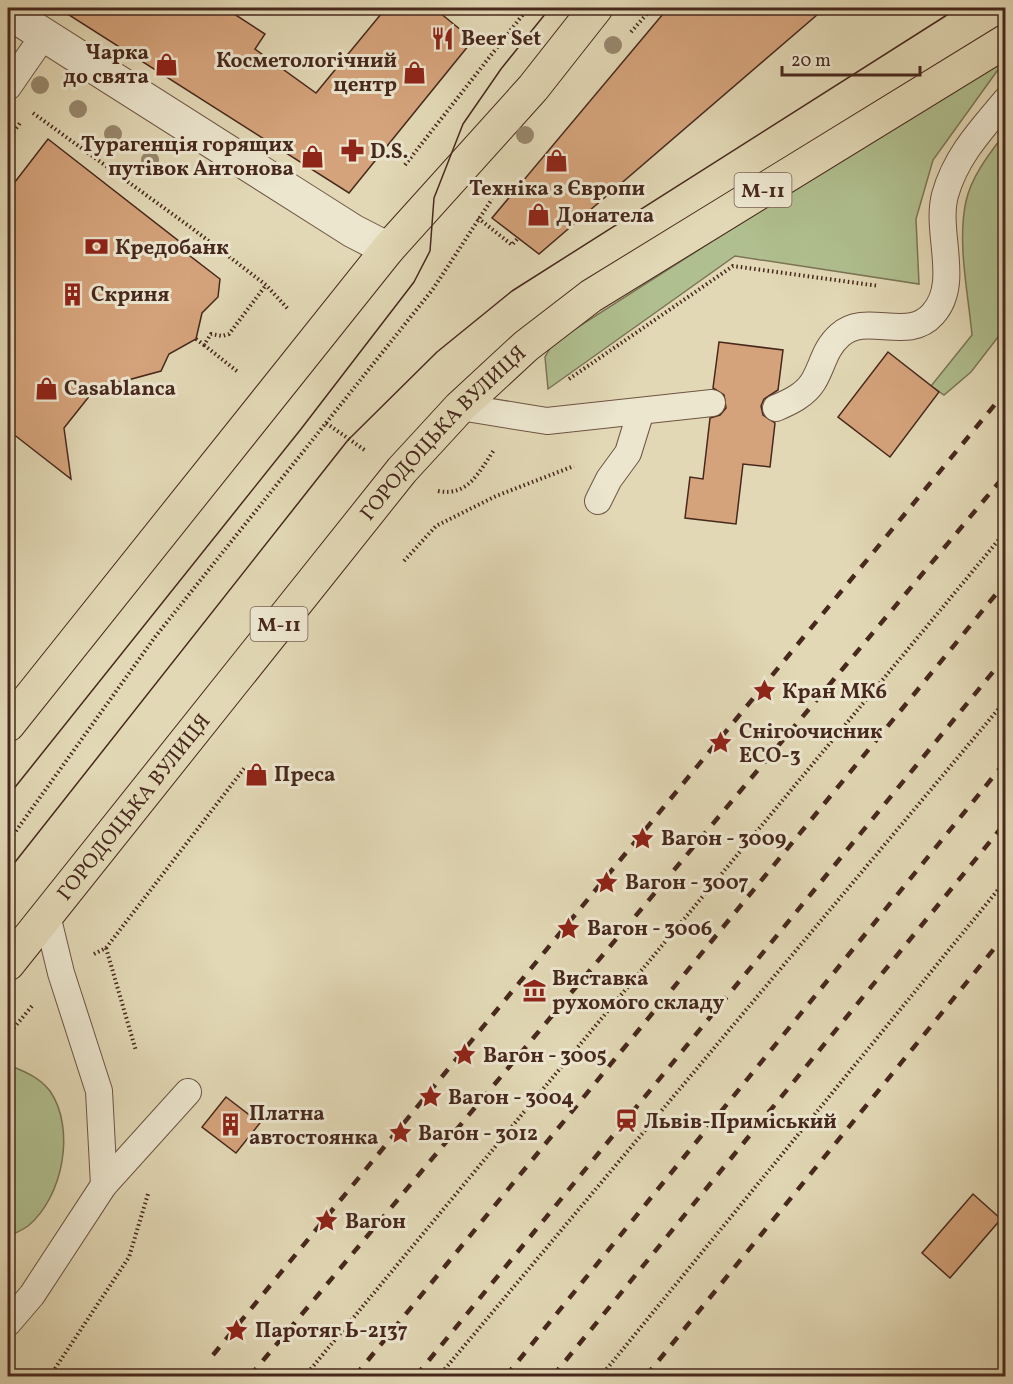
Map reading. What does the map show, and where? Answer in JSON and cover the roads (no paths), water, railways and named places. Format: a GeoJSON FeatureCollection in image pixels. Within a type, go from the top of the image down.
{"type":"FeatureCollection","features":[{"type":"Feature","properties":{"kind":"main road"},"geometry":{"type":"LineString","coordinates":[[8,725],[388,249],[533,88],[596,8]]}},
{"type":"Feature","properties":{"kind":"main road","name":"ГОРОДОЦЬКА ВУЛИЦЯ"},"geometry":{"type":"LineString","coordinates":[[8,964],[402,470],[460,407],[526,346],[591,296],[1005,41]]}},
{"type":"Feature","properties":{"kind":"street"},"geometry":{"type":"LineString","coordinates":[[8,12],[353,231],[388,249]]}},
{"type":"Feature","properties":{"kind":"lane"},"geometry":{"type":"LineString","coordinates":[[8,87],[44,35]]}},
{"type":"Feature","properties":{"kind":"lane"},"geometry":{"type":"LineString","coordinates":[[777,408],[796,400],[813,383],[825,351],[841,333],[860,326],[914,328],[933,315],[945,297],[942,230],[945,196],[961,154],[1005,100]]}},
{"type":"Feature","properties":{"kind":"lane"},"geometry":{"type":"LineString","coordinates":[[460,407],[547,421],[712,402]]}},
{"type":"Feature","properties":{"kind":"lane"},"geometry":{"type":"LineString","coordinates":[[603,490],[628,453],[641,411]]}},
{"type":"Feature","properties":{"kind":"lane"},"geometry":{"type":"LineString","coordinates":[[47,915],[61,973],[99,1091],[104,1185]]}},
{"type":"Feature","properties":{"kind":"lane"},"geometry":{"type":"LineString","coordinates":[[8,1323],[32,1294],[104,1185],[188,1092]]}},
{"type":"Feature","properties":{"kind":"tram line"},"geometry":{"type":"LineString","coordinates":[[8,796],[301,429],[414,282],[430,251],[434,198],[463,124],[501,69],[550,8]]}},
{"type":"Feature","properties":{"kind":"tram line"},"geometry":{"type":"LineString","coordinates":[[8,871],[348,440],[437,352],[512,291],[958,8]]}},
{"type":"Feature","properties":{"kind":"railway"},"geometry":{"type":"LineString","coordinates":[[213,1355],[1006,391]]}},
{"type":"Feature","properties":{"kind":"railway"},"geometry":{"type":"LineString","coordinates":[[250,1376],[1006,474]]}},
{"type":"Feature","properties":{"kind":"railway"},"geometry":{"type":"LineString","coordinates":[[355,1376],[1006,582]]}},
{"type":"Feature","properties":{"kind":"railway"},"geometry":{"type":"LineString","coordinates":[[416,1376],[1006,656]]}},
{"type":"Feature","properties":{"kind":"railway"},"geometry":{"type":"LineString","coordinates":[[506,1376],[1006,761]]}},
{"type":"Feature","properties":{"kind":"railway"},"geometry":{"type":"LineString","coordinates":[[553,1376],[1006,822]]}},
{"type":"Feature","properties":{"kind":"railway"},"geometry":{"type":"LineString","coordinates":[[646,1376],[1006,934]]}},
{"type":"Feature","properties":{"kind":"place","name":"Beer Set"},"geometry":{"type":"Point","coordinates":[443,38]}},
{"type":"Feature","properties":{"kind":"place","name":"Чарка до свята"},"geometry":{"type":"Point","coordinates":[167,64]}},
{"type":"Feature","properties":{"kind":"place","name":"Косметологічний центр"},"geometry":{"type":"Point","coordinates":[415,72]}},
{"type":"Feature","properties":{"kind":"place","name":"D.S."},"geometry":{"type":"Point","coordinates":[352,151]}},
{"type":"Feature","properties":{"kind":"place","name":"Турагенція горящих путівок Антонова"},"geometry":{"type":"Point","coordinates":[312,156]}},
{"type":"Feature","properties":{"kind":"place","name":"Техніка з Європи"},"geometry":{"type":"Point","coordinates":[557,160]}},
{"type":"Feature","properties":{"kind":"place","name":"Донатела"},"geometry":{"type":"Point","coordinates":[538,215]}},
{"type":"Feature","properties":{"kind":"place","name":"Кредобанк"},"geometry":{"type":"Point","coordinates":[97,247]}},
{"type":"Feature","properties":{"kind":"place","name":"Скриня"},"geometry":{"type":"Point","coordinates":[73,294]}},
{"type":"Feature","properties":{"kind":"place","name":"Casablanca"},"geometry":{"type":"Point","coordinates":[46,388]}},
{"type":"Feature","properties":{"kind":"place","name":"Кран МК6"},"geometry":{"type":"Point","coordinates":[764,691]}},
{"type":"Feature","properties":{"kind":"place","name":"Снігоочисник ЕСО-3"},"geometry":{"type":"Point","coordinates":[721,743]}},
{"type":"Feature","properties":{"kind":"place","name":"Преса"},"geometry":{"type":"Point","coordinates":[256,774]}},
{"type":"Feature","properties":{"kind":"place","name":"Вагон - 3009"},"geometry":{"type":"Point","coordinates":[643,838]}},
{"type":"Feature","properties":{"kind":"place","name":"Вагон - 3007"},"geometry":{"type":"Point","coordinates":[607,882]}},
{"type":"Feature","properties":{"kind":"place","name":"Вагон - 3006"},"geometry":{"type":"Point","coordinates":[569,928]}},
{"type":"Feature","properties":{"kind":"place","name":"Виставка рухомого складу"},"geometry":{"type":"Point","coordinates":[534,990]}},
{"type":"Feature","properties":{"kind":"place","name":"Вагон - 3005"},"geometry":{"type":"Point","coordinates":[465,1055]}},
{"type":"Feature","properties":{"kind":"place","name":"Вагон - 3004"},"geometry":{"type":"Point","coordinates":[430,1097]}},
{"type":"Feature","properties":{"kind":"place","name":"Львів-Приміський"},"geometry":{"type":"Point","coordinates":[626,1121]}},
{"type":"Feature","properties":{"kind":"place","name":"Платна автостоянка"},"geometry":{"type":"Point","coordinates":[231,1125]}},
{"type":"Feature","properties":{"kind":"place","name":"Вагон - 3012"},"geometry":{"type":"Point","coordinates":[400,1133]}},
{"type":"Feature","properties":{"kind":"place","name":"Вагон"},"geometry":{"type":"Point","coordinates":[327,1221]}},
{"type":"Feature","properties":{"kind":"place","name":"Паротяг Ь-2137"},"geometry":{"type":"Point","coordinates":[237,1330]}}]}
